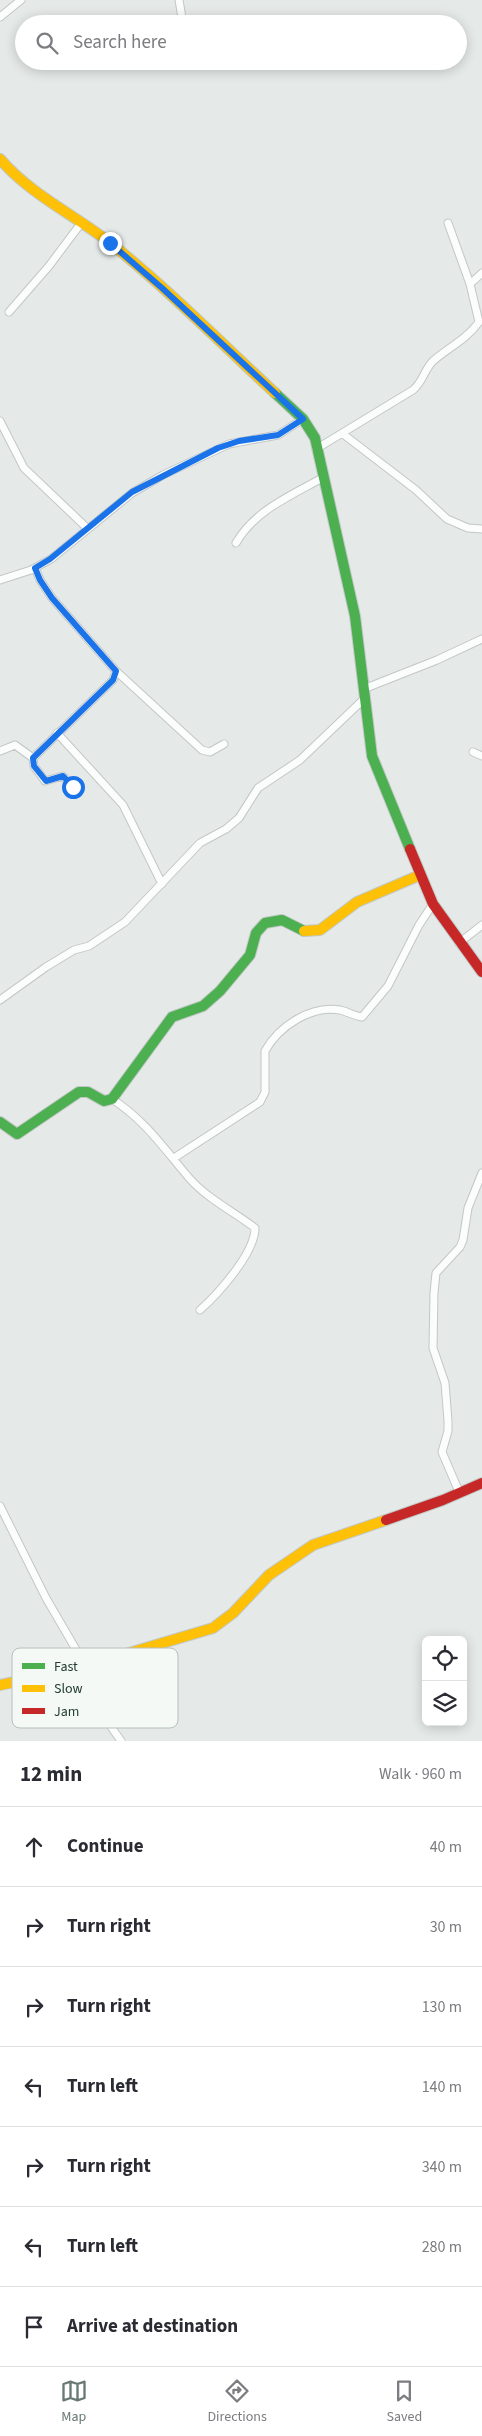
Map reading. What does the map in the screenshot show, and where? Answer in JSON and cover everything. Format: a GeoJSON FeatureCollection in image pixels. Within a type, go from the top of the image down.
{"type":"FeatureCollection","features":[{"type":"Feature","properties":{"kind":"street"},"geometry":{"type":"LineString","coordinates":[[0,17],[21,0]]}},
{"type":"Feature","properties":{"kind":"street"},"geometry":{"type":"LineString","coordinates":[[179,0],[182,15]]}},
{"type":"Feature","properties":{"kind":"street"},"geometry":{"type":"LineString","coordinates":[[0,159],[12,174],[25,185],[82,222],[162,288],[303,419],[315,438],[355,616],[372,756],[433,904],[458,943],[482,972]]}},
{"type":"Feature","properties":{"kind":"street"},"geometry":{"type":"LineString","coordinates":[[9,312],[49,266],[82,222]]}},
{"type":"Feature","properties":{"kind":"street"},"geometry":{"type":"LineString","coordinates":[[316,449],[398,401],[421,384],[433,362],[479,322],[480,314],[448,223]]}},
{"type":"Feature","properties":{"kind":"street"},"geometry":{"type":"LineString","coordinates":[[470,284],[482,272]]}},
{"type":"Feature","properties":{"kind":"street"},"geometry":{"type":"LineString","coordinates":[[0,580],[35,568],[50,559],[132,492],[229,444],[278,435],[303,419]]}},
{"type":"Feature","properties":{"kind":"street"},"geometry":{"type":"LineString","coordinates":[[0,421],[24,468],[88,529]]}},
{"type":"Feature","properties":{"kind":"street"},"geometry":{"type":"LineString","coordinates":[[343,434],[416,490],[447,519],[463,527],[482,529]]}},
{"type":"Feature","properties":{"kind":"street"},"geometry":{"type":"LineString","coordinates":[[236,543],[254,521],[269,508],[324,477]]}},
{"type":"Feature","properties":{"kind":"street"},"geometry":{"type":"LineString","coordinates":[[35,568],[40,580],[52,598],[116,671],[202,750],[210,752],[224,744]]}},
{"type":"Feature","properties":{"kind":"street"},"geometry":{"type":"LineString","coordinates":[[0,1000],[46,967],[74,950],[89,946],[124,922],[200,843],[226,829],[239,818],[258,788],[300,760],[365,693],[482,639]]}},
{"type":"Feature","properties":{"kind":"street"},"geometry":{"type":"LineString","coordinates":[[33,758],[113,680],[116,671]]}},
{"type":"Feature","properties":{"kind":"street"},"geometry":{"type":"LineString","coordinates":[[57,733],[123,805],[162,884]]}},
{"type":"Feature","properties":{"kind":"street"},"geometry":{"type":"LineString","coordinates":[[0,751],[15,745],[33,758],[34,766],[46,781],[63,776],[73,787]]}},
{"type":"Feature","properties":{"kind":"street"},"geometry":{"type":"LineString","coordinates":[[473,752],[482,756]]}},
{"type":"Feature","properties":{"kind":"street"},"geometry":{"type":"LineString","coordinates":[[0,1122],[17,1134],[80,1092],[88,1092],[104,1101],[112,1099],[172,1017],[203,1006],[220,991],[250,955],[256,933],[265,923],[287,920],[304,932],[316,932],[347,908],[420,875]]}},
{"type":"Feature","properties":{"kind":"street"},"geometry":{"type":"LineString","coordinates":[[174,1158],[260,1102],[265,1092],[265,1051],[299,1017],[313,1012],[332,1010],[362,1017],[388,986],[419,925],[433,904]]}},
{"type":"Feature","properties":{"kind":"street"},"geometry":{"type":"LineString","coordinates":[[458,943],[482,925]]}},
{"type":"Feature","properties":{"kind":"street"},"geometry":{"type":"LineString","coordinates":[[112,1099],[137,1117],[202,1190],[256,1228],[254,1237],[236,1270],[215,1297],[200,1310]]}},
{"type":"Feature","properties":{"kind":"street"},"geometry":{"type":"LineString","coordinates":[[460,1494],[442,1452],[448,1431],[448,1420],[445,1383],[433,1348],[434,1293],[436,1273],[463,1240],[468,1208],[482,1173]]}},
{"type":"Feature","properties":{"kind":"street"},"geometry":{"type":"LineString","coordinates":[[144,1648],[213,1628],[234,1613],[269,1575],[313,1545],[460,1494],[482,1483]]}},
{"type":"Feature","properties":{"kind":"street"},"geometry":{"type":"LineString","coordinates":[[0,1506],[46,1598],[75,1648]]}},
{"type":"Feature","properties":{"kind":"street"},"geometry":{"type":"LineString","coordinates":[[113,1728],[122,1741]]}},
{"type":"Feature","properties":{"kind":"traffic: fast"},"geometry":{"type":"LineString","coordinates":[[275,393],[303,419],[315,438],[355,616],[372,756],[410,849]]}},
{"type":"Feature","properties":{"kind":"traffic: fast"},"geometry":{"type":"LineString","coordinates":[[0,1122],[17,1134],[79,1092],[88,1092],[104,1101],[112,1099],[172,1017],[203,1006],[220,991],[250,955],[256,933],[265,923],[282,920],[304,931]]}},
{"type":"Feature","properties":{"kind":"traffic: slow"},"geometry":{"type":"LineString","coordinates":[[0,159],[25,183],[109,242],[131,260],[275,393]]}},
{"type":"Feature","properties":{"kind":"traffic: slow"},"geometry":{"type":"LineString","coordinates":[[304,931],[320,930],[357,902],[420,875]]}},
{"type":"Feature","properties":{"kind":"traffic: slow"},"geometry":{"type":"LineString","coordinates":[[146,1648],[213,1628],[233,1613],[269,1575],[313,1545],[386,1520]]}},
{"type":"Feature","properties":{"kind":"traffic: slow"},"geometry":{"type":"LineString","coordinates":[[0,1685],[12,1682]]}},
{"type":"Feature","properties":{"kind":"traffic: jam"},"geometry":{"type":"LineString","coordinates":[[410,849],[433,904],[482,972]]}},
{"type":"Feature","properties":{"kind":"traffic: jam"},"geometry":{"type":"LineString","coordinates":[[386,1520],[443,1500],[482,1483]]}},
{"type":"Feature","properties":{"kind":"route"},"geometry":{"type":"LineString","coordinates":[[73,787],[63,776],[48,782],[46,781],[34,766],[33,758],[115,678],[116,671],[104,655],[52,598],[40,580],[35,568],[50,559],[132,492],[218,448],[243,440],[263,439],[278,435],[303,419],[162,288],[110,243]]}}]}
